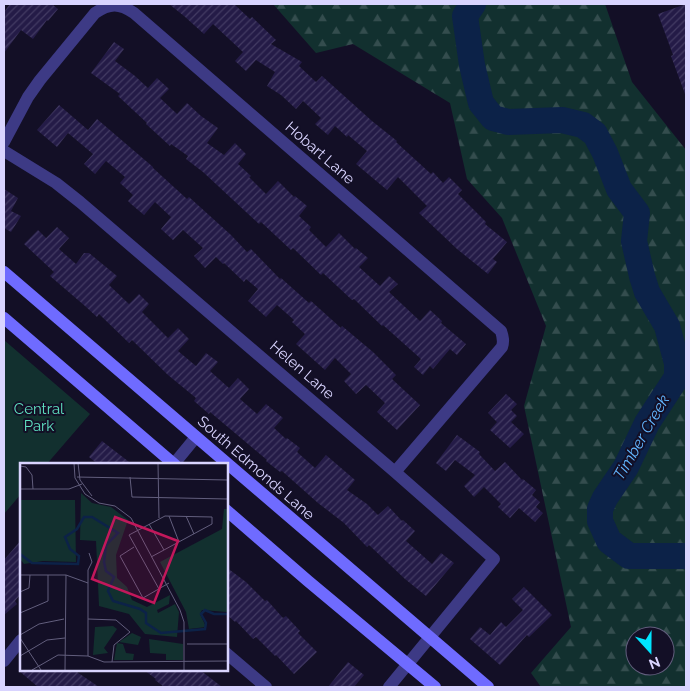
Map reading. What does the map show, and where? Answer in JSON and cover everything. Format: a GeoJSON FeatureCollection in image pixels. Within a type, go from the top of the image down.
{"type":"FeatureCollection","features":[{"type":"Feature","properties":{"kind":"main road","name":"South Edmonds Lane"},"geometry":{"type":"LineString","coordinates":[[4,272],[226,463]]}},
{"type":"Feature","properties":{"kind":"main road"},"geometry":{"type":"LineString","coordinates":[[4,318],[173,463]]}},
{"type":"Feature","properties":{"kind":"main road","name":"South Edmonds Lane"},"geometry":{"type":"LineString","coordinates":[[228,464],[488,687]]}},
{"type":"Feature","properties":{"kind":"main road"},"geometry":{"type":"LineString","coordinates":[[228,512],[435,687]]}},
{"type":"Feature","properties":{"kind":"street","name":"Hobart Lane"},"geometry":{"type":"LineString","coordinates":[[4,142],[28,97],[95,13],[111,5],[119,5],[134,13],[501,331],[502,347],[395,472]]}},
{"type":"Feature","properties":{"kind":"street","name":"Helen Lane"},"geometry":{"type":"LineString","coordinates":[[4,152],[56,183],[80,202],[494,559],[429,637]]}},
{"type":"Feature","properties":{"kind":"street"},"geometry":{"type":"LineString","coordinates":[[175,463],[196,437]]}},
{"type":"Feature","properties":{"kind":"street"},"geometry":{"type":"LineString","coordinates":[[388,687],[429,637]]}},
{"type":"Feature","properties":{"kind":"street"},"geometry":{"type":"LineString","coordinates":[[4,661],[20,641]]}},
{"type":"Feature","properties":{"kind":"street"},"geometry":{"type":"LineString","coordinates":[[228,655],[266,687]]}},
{"type":"Feature","properties":{"kind":"green space"},"geometry":{"type":"Polygon","coordinates":[[[273,4],[605,4],[632,82],[686,150],[686,687],[541,687],[531,673],[571,627],[524,406],[546,326],[502,218],[467,179],[450,103],[353,44],[316,53],[273,4]]]}},
{"type":"Feature","properties":{"kind":"green space","name":"Central Park"},"geometry":{"type":"Polygon","coordinates":[[[4,340],[90,414],[48,463],[20,463],[20,495],[4,514],[4,340]]]}},
{"type":"Feature","properties":{"kind":"building"},"geometry":{"type":"Polygon","coordinates":[[[10,4],[52,4],[58,9],[33,39],[21,30],[4,53],[4,12],[10,4]]]}},
{"type":"Feature","properties":{"kind":"building"},"geometry":{"type":"Polygon","coordinates":[[[169,4],[234,4],[250,19],[252,17],[276,40],[271,44],[302,62],[299,66],[316,82],[322,76],[397,141],[431,174],[433,172],[443,183],[449,177],[462,190],[458,194],[486,222],[485,224],[507,242],[493,259],[497,262],[488,274],[457,249],[419,213],[427,206],[398,177],[387,190],[356,164],[367,151],[335,126],[328,135],[315,124],[321,118],[303,101],[296,109],[281,95],[267,86],[275,72],[256,60],[246,71],[235,61],[243,52],[213,24],[204,34],[169,4]]]}},
{"type":"Feature","properties":{"kind":"building"},"geometry":{"type":"Polygon","coordinates":[[[686,4],[686,94],[685,94],[658,14],[686,4]]]}},
{"type":"Feature","properties":{"kind":"building"},"geometry":{"type":"Polygon","coordinates":[[[114,42],[124,49],[115,61],[148,88],[157,78],[169,89],[160,98],[177,114],[187,103],[218,128],[207,143],[224,155],[235,143],[246,154],[238,164],[266,194],[278,181],[294,197],[307,206],[299,216],[311,227],[309,230],[326,247],[339,233],[355,249],[368,258],[359,267],[380,286],[389,276],[398,284],[389,292],[420,321],[430,310],[442,321],[441,323],[466,344],[457,355],[450,349],[433,369],[430,366],[423,375],[414,367],[421,359],[354,299],[352,300],[323,273],[321,275],[293,248],[291,250],[261,222],[259,224],[203,172],[186,159],[188,156],[171,144],[170,146],[118,96],[120,94],[91,73],[114,42]]]}},
{"type":"Feature","properties":{"kind":"building"},"geometry":{"type":"Polygon","coordinates":[[[59,105],[88,130],[97,119],[187,199],[189,197],[247,252],[251,249],[280,279],[309,303],[311,301],[341,328],[342,326],[373,352],[396,375],[392,379],[420,405],[397,430],[377,412],[385,403],[366,385],[356,394],[344,381],[351,374],[335,358],[325,370],[296,344],[305,334],[292,322],[294,320],[277,305],[266,317],[248,301],[258,289],[246,279],[244,282],[216,257],[205,268],[194,256],[203,248],[183,230],[173,240],[161,229],[171,217],[155,202],[144,215],[131,204],[128,201],[133,195],[120,183],[125,177],[106,161],[95,174],[84,164],[93,154],[68,133],[57,147],[37,130],[59,105]]]}},
{"type":"Feature","properties":{"kind":"building"},"geometry":{"type":"Polygon","coordinates":[[[4,189],[18,198],[11,211],[21,216],[11,232],[4,228],[4,189]]]}},
{"type":"Feature","properties":{"kind":"building"},"geometry":{"type":"Polygon","coordinates":[[[57,227],[69,238],[59,249],[76,264],[84,253],[89,253],[117,276],[109,285],[129,304],[139,294],[149,304],[142,312],[168,338],[178,328],[189,339],[178,351],[196,366],[206,353],[218,362],[210,371],[229,388],[238,378],[249,389],[240,399],[257,414],[266,404],[283,418],[274,428],[300,448],[297,452],[315,468],[326,455],[355,480],[347,490],[367,504],[378,515],[388,506],[415,531],[406,541],[432,564],[441,553],[454,563],[426,596],[369,545],[367,547],[344,523],[282,471],[280,472],[266,461],[210,412],[209,414],[194,401],[196,398],[168,375],[132,340],[129,343],[99,314],[97,317],[50,276],[54,272],[24,244],[38,230],[46,238],[57,227]]]}},
{"type":"Feature","properties":{"kind":"building"},"geometry":{"type":"Polygon","coordinates":[[[506,394],[517,404],[511,410],[517,416],[511,422],[524,434],[510,448],[490,430],[497,422],[488,413],[506,394]]]}},
{"type":"Feature","properties":{"kind":"building"},"geometry":{"type":"Polygon","coordinates":[[[457,435],[480,452],[479,454],[495,471],[505,462],[522,480],[536,490],[532,495],[540,502],[536,507],[543,513],[535,522],[519,508],[510,518],[498,507],[501,504],[484,487],[474,497],[464,486],[475,475],[455,460],[446,471],[436,463],[457,435]]]}},
{"type":"Feature","properties":{"kind":"building"},"geometry":{"type":"Polygon","coordinates":[[[102,441],[130,463],[96,463],[89,457],[102,441]]]}},
{"type":"Feature","properties":{"kind":"building"},"geometry":{"type":"Polygon","coordinates":[[[20,541],[20,595],[15,601],[17,604],[4,615],[4,560],[20,541]]]}},
{"type":"Feature","properties":{"kind":"building"},"geometry":{"type":"Polygon","coordinates":[[[228,568],[246,582],[265,601],[267,600],[283,618],[286,616],[300,631],[298,633],[317,652],[294,674],[256,637],[253,639],[228,616],[228,568]]]}},
{"type":"Feature","properties":{"kind":"building"},"geometry":{"type":"Polygon","coordinates":[[[524,587],[552,615],[529,637],[527,635],[500,665],[470,639],[480,627],[490,635],[501,622],[506,627],[523,610],[512,599],[524,587]]]}},
{"type":"Feature","properties":{"kind":"building"},"geometry":{"type":"Polygon","coordinates":[[[348,662],[364,675],[354,687],[328,687],[348,662]]]}},
{"type":"Feature","properties":{"kind":"building"},"geometry":{"type":"Polygon","coordinates":[[[18,670],[75,671],[99,687],[38,687],[18,670]]]}},
{"type":"Feature","properties":{"kind":"building"},"geometry":{"type":"Polygon","coordinates":[[[145,671],[201,671],[222,687],[164,687],[145,671]]]}},
{"type":"Feature","properties":{"kind":"waterway","name":"Timber Creek"},"geometry":{"type":"LineString","coordinates":[[473,4],[465,16],[472,65],[481,103],[493,118],[508,122],[562,120],[583,125],[595,134],[605,153],[619,189],[637,213],[634,241],[642,276],[647,292],[667,326],[677,363],[677,377],[647,423],[626,467],[605,498],[600,509],[600,521],[609,541],[629,556],[686,556]]}}]}
